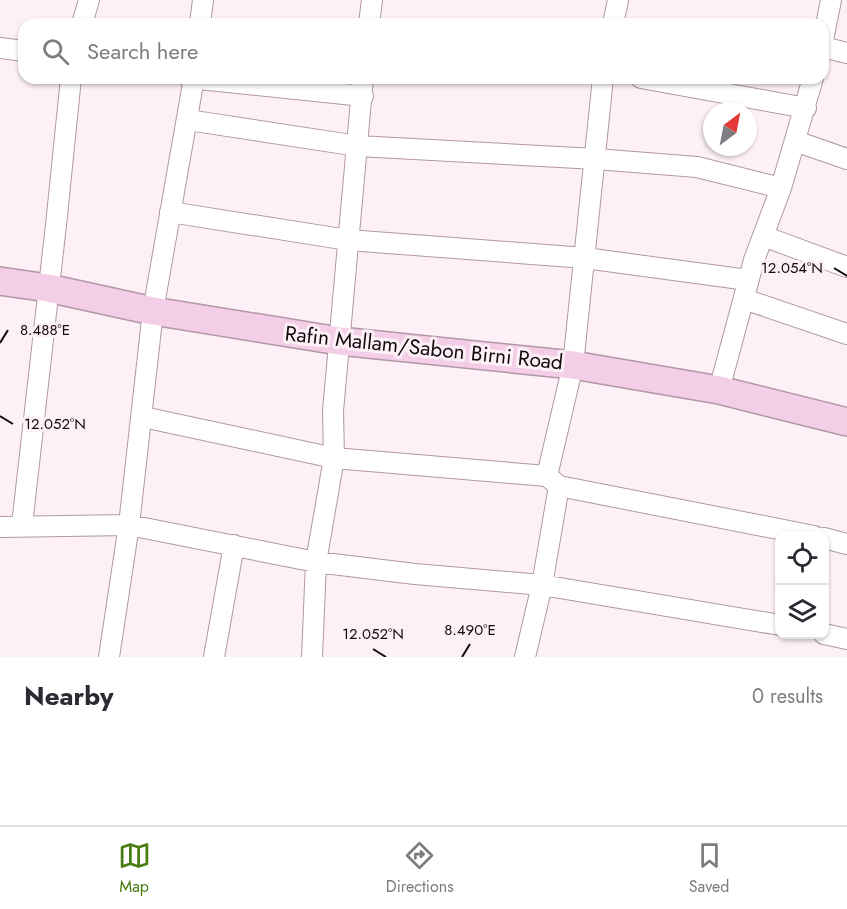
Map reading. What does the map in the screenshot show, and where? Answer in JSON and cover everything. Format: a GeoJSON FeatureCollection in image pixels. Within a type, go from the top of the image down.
{"type":"FeatureCollection","features":[{"type":"Feature","properties":{"kind":"street"},"geometry":{"type":"LineString","coordinates":[[84,18],[89,0]]}},
{"type":"Feature","properties":{"kind":"street"},"geometry":{"type":"LineString","coordinates":[[201,18],[203,0]]}},
{"type":"Feature","properties":{"kind":"street"},"geometry":{"type":"LineString","coordinates":[[370,18],[372,0]]}},
{"type":"Feature","properties":{"kind":"street"},"geometry":{"type":"LineString","coordinates":[[614,18],[618,0]]}},
{"type":"Feature","properties":{"kind":"street"},"geometry":{"type":"LineString","coordinates":[[827,18],[831,0]]}},
{"type":"Feature","properties":{"kind":"street"},"geometry":{"type":"LineString","coordinates":[[0,48],[18,50]]}},
{"type":"Feature","properties":{"kind":"street"},"geometry":{"type":"LineString","coordinates":[[829,48],[847,53]]}},
{"type":"Feature","properties":{"kind":"street"},"geometry":{"type":"LineString","coordinates":[[22,525],[70,84]]}},
{"type":"Feature","properties":{"kind":"street"},"geometry":{"type":"LineString","coordinates":[[109,657],[143,417],[153,311],[188,120],[191,84]]}},
{"type":"Feature","properties":{"kind":"street"},"geometry":{"type":"LineString","coordinates":[[306,84],[363,87],[333,411],[334,458],[316,562],[312,657]]}},
{"type":"Feature","properties":{"kind":"street"},"geometry":{"type":"LineString","coordinates":[[525,657],[542,585],[553,481],[573,364],[602,84]]}},
{"type":"Feature","properties":{"kind":"street"},"geometry":{"type":"LineString","coordinates":[[674,84],[806,108]]}},
{"type":"Feature","properties":{"kind":"street"},"geometry":{"type":"LineString","coordinates":[[720,390],[748,279],[781,188],[812,84]]}},
{"type":"Feature","properties":{"kind":"street"},"geometry":{"type":"LineString","coordinates":[[188,120],[358,146],[697,167],[781,188]]}},
{"type":"Feature","properties":{"kind":"street"},"geometry":{"type":"LineString","coordinates":[[795,141],[847,159]]}},
{"type":"Feature","properties":{"kind":"street"},"geometry":{"type":"LineString","coordinates":[[170,212],[348,240],[585,258],[748,279]]}},
{"type":"Feature","properties":{"kind":"street"},"geometry":{"type":"LineString","coordinates":[[763,236],[847,267]]}},
{"type":"Feature","properties":{"kind":"street","name":"Rafin Mallam/Sabon Birni Road"},"geometry":{"type":"LineString","coordinates":[[0,281],[48,288],[153,311],[339,341],[573,364],[720,390],[847,422]]}},
{"type":"Feature","properties":{"kind":"street"},"geometry":{"type":"LineString","coordinates":[[744,299],[847,334]]}},
{"type":"Feature","properties":{"kind":"street"},"geometry":{"type":"LineString","coordinates":[[143,417],[334,458],[553,481],[790,531]]}},
{"type":"Feature","properties":{"kind":"street"},"geometry":{"type":"LineString","coordinates":[[0,527],[129,525],[316,562],[415,574],[542,585],[775,624]]}},
{"type":"Feature","properties":{"kind":"street"},"geometry":{"type":"LineString","coordinates":[[829,539],[847,544]]}},
{"type":"Feature","properties":{"kind":"street"},"geometry":{"type":"LineString","coordinates":[[214,657],[234,545]]}},
{"type":"Feature","properties":{"kind":"street"},"geometry":{"type":"LineString","coordinates":[[829,635],[847,639]]}}]}
